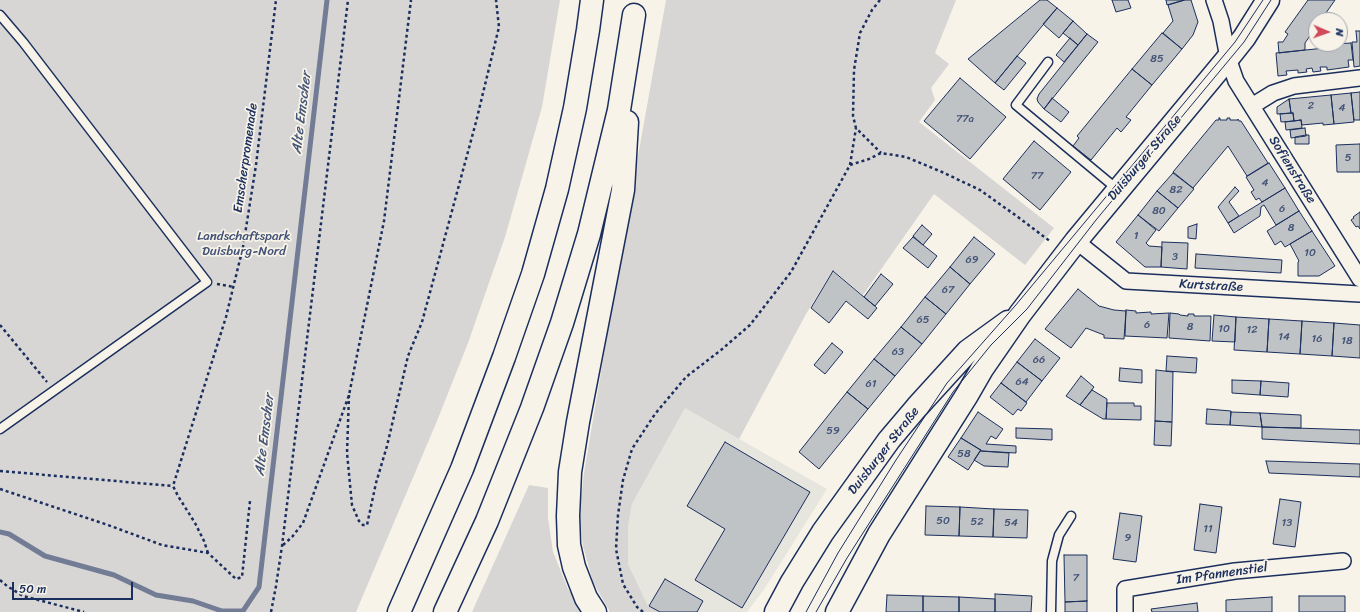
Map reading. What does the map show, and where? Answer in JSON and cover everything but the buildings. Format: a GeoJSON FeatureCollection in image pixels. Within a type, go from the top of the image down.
{"type":"FeatureCollection","features":[{"type":"Feature","properties":{"kind":"main road"},"geometry":{"type":"LineString","coordinates":[[399,612],[462,469],[533,274],[557,189],[575,108],[592,0]]}},
{"type":"Feature","properties":{"kind":"main road","name":"Duisburger Straße"},"geometry":{"type":"LineString","coordinates":[[837,612],[879,534],[982,369],[1020,314],[1118,190],[1244,38],[1268,0]]}},
{"type":"Feature","properties":{"kind":"main road"},"geometry":{"type":"LineString","coordinates":[[445,612],[487,521],[530,415],[562,323],[589,234],[619,110],[634,8]]}},
{"type":"Feature","properties":{"kind":"main road"},"geometry":{"type":"LineString","coordinates":[[595,612],[586,598],[574,567],[569,545],[568,516],[570,472],[578,422],[623,190],[634,8]]}},
{"type":"Feature","properties":{"kind":"main road","name":"Duisburger Straße"},"geometry":{"type":"LineString","coordinates":[[776,612],[792,582],[823,532],[889,440],[968,351],[1020,314]]}},
{"type":"Feature","properties":{"kind":"street","name":"Sofienstraße"},"geometry":{"type":"LineString","coordinates":[[1214,0],[1221,21],[1228,58],[1236,81],[1360,279]]}},
{"type":"Feature","properties":{"kind":"street"},"geometry":{"type":"LineString","coordinates":[[1252,106],[1273,93],[1294,86],[1360,78]]}},
{"type":"Feature","properties":{"kind":"street","name":"Kurtstraße"},"geometry":{"type":"LineString","coordinates":[[1071,248],[1126,281],[1360,294]]}},
{"type":"Feature","properties":{"kind":"street","name":"Im Pfannenstiel"},"geometry":{"type":"LineString","coordinates":[[1125,612],[1125,588],[1235,571],[1343,561]]}},
{"type":"Feature","properties":{"kind":"lane"},"geometry":{"type":"LineString","coordinates":[[0,15],[23,42],[207,282],[0,429]]}},
{"type":"Feature","properties":{"kind":"lane"},"geometry":{"type":"LineString","coordinates":[[1048,62],[1016,105],[1118,190]]}},
{"type":"Feature","properties":{"kind":"lane"},"geometry":{"type":"LineString","coordinates":[[1051,612],[1052,561],[1059,534],[1071,516]]}},
{"type":"Feature","properties":{"kind":"path","name":"Emscherpromenade"},"geometry":{"type":"LineString","coordinates":[[174,486],[226,317],[243,247],[256,165],[276,0]]}},
{"type":"Feature","properties":{"kind":"path"},"geometry":{"type":"LineString","coordinates":[[271,612],[282,546],[348,0]]}},
{"type":"Feature","properties":{"kind":"path"},"geometry":{"type":"LineString","coordinates":[[282,546],[292,537],[302,523],[349,396],[384,220],[411,0]]}},
{"type":"Feature","properties":{"kind":"path"},"geometry":{"type":"LineString","coordinates":[[349,396],[347,453],[352,505],[359,521],[363,525],[367,525],[376,483],[388,446],[408,356],[422,322],[476,122],[499,26],[496,0]]}},
{"type":"Feature","properties":{"kind":"path"},"geometry":{"type":"LineString","coordinates":[[643,612],[637,607],[623,584],[616,549],[618,516],[623,480],[632,449],[656,414],[686,377],[750,325],[791,272],[817,226],[850,165],[856,128],[853,116],[854,70],[860,33],[872,10],[880,0]]}},
{"type":"Feature","properties":{"kind":"path"},"geometry":{"type":"LineString","coordinates":[[856,128],[881,153]]}},
{"type":"Feature","properties":{"kind":"path"},"geometry":{"type":"LineString","coordinates":[[850,165],[869,159],[881,153],[906,157],[980,190],[1018,216],[1071,248]]}},
{"type":"Feature","properties":{"kind":"path"},"geometry":{"type":"LineString","coordinates":[[207,282],[234,287]]}},
{"type":"Feature","properties":{"kind":"path"},"geometry":{"type":"LineString","coordinates":[[0,325],[54,390]]}},
{"type":"Feature","properties":{"kind":"path"},"geometry":{"type":"LineString","coordinates":[[0,471],[174,486],[178,496],[195,523],[204,541],[208,554],[236,580],[242,577],[250,501]]}},
{"type":"Feature","properties":{"kind":"path"},"geometry":{"type":"LineString","coordinates":[[0,489],[108,524],[162,545],[208,554]]}},
{"type":"Feature","properties":{"kind":"path"},"geometry":{"type":"LineString","coordinates":[[0,580],[24,596],[74,611],[84,612]]}},
{"type":"Feature","properties":{"kind":"shaded area"},"geometry":{"type":"Polygon","coordinates":[[[685,408],[827,489],[765,588],[747,612],[659,612],[648,606],[628,564],[628,526],[632,504],[685,408]]]}},
{"type":"Feature","properties":{"kind":"green space","name":"Landschaftspark Duisburg-Nord"},"geometry":{"type":"Polygon","coordinates":[[[0,0],[560,0],[542,107],[505,237],[468,343],[437,421],[356,612],[0,612],[0,0]]]}},
{"type":"Feature","properties":{"kind":"green space"},"geometry":{"type":"Polygon","coordinates":[[[666,0],[956,0],[935,53],[949,64],[931,88],[935,100],[919,122],[1054,228],[1025,265],[934,194],[863,295],[833,270],[806,314],[739,439],[685,408],[632,504],[628,526],[628,564],[648,606],[659,612],[610,612],[593,582],[583,546],[579,516],[584,473],[666,0]]]}},
{"type":"Feature","properties":{"kind":"green space"},"geometry":{"type":"Polygon","coordinates":[[[529,485],[548,488],[548,518],[553,552],[568,589],[585,612],[472,612],[529,485]]]}},
{"type":"Feature","properties":{"kind":"waterway","name":"Alte Emscher"},"geometry":{"type":"LineString","coordinates":[[0,532],[9,534],[45,556],[114,575],[156,595],[193,601],[222,611],[243,611],[259,587],[327,0]]}},
{"type":"Feature","properties":{"kind":"tram line"},"geometry":{"type":"LineString","coordinates":[[806,612],[838,553],[896,460],[947,383],[1015,306],[1235,42],[1263,0]]}},
{"type":"Feature","properties":{"kind":"tram line"},"geometry":{"type":"LineString","coordinates":[[816,612],[847,558],[953,392],[991,345],[1027,309],[1096,220],[1244,42],[1271,0]]}}]}
